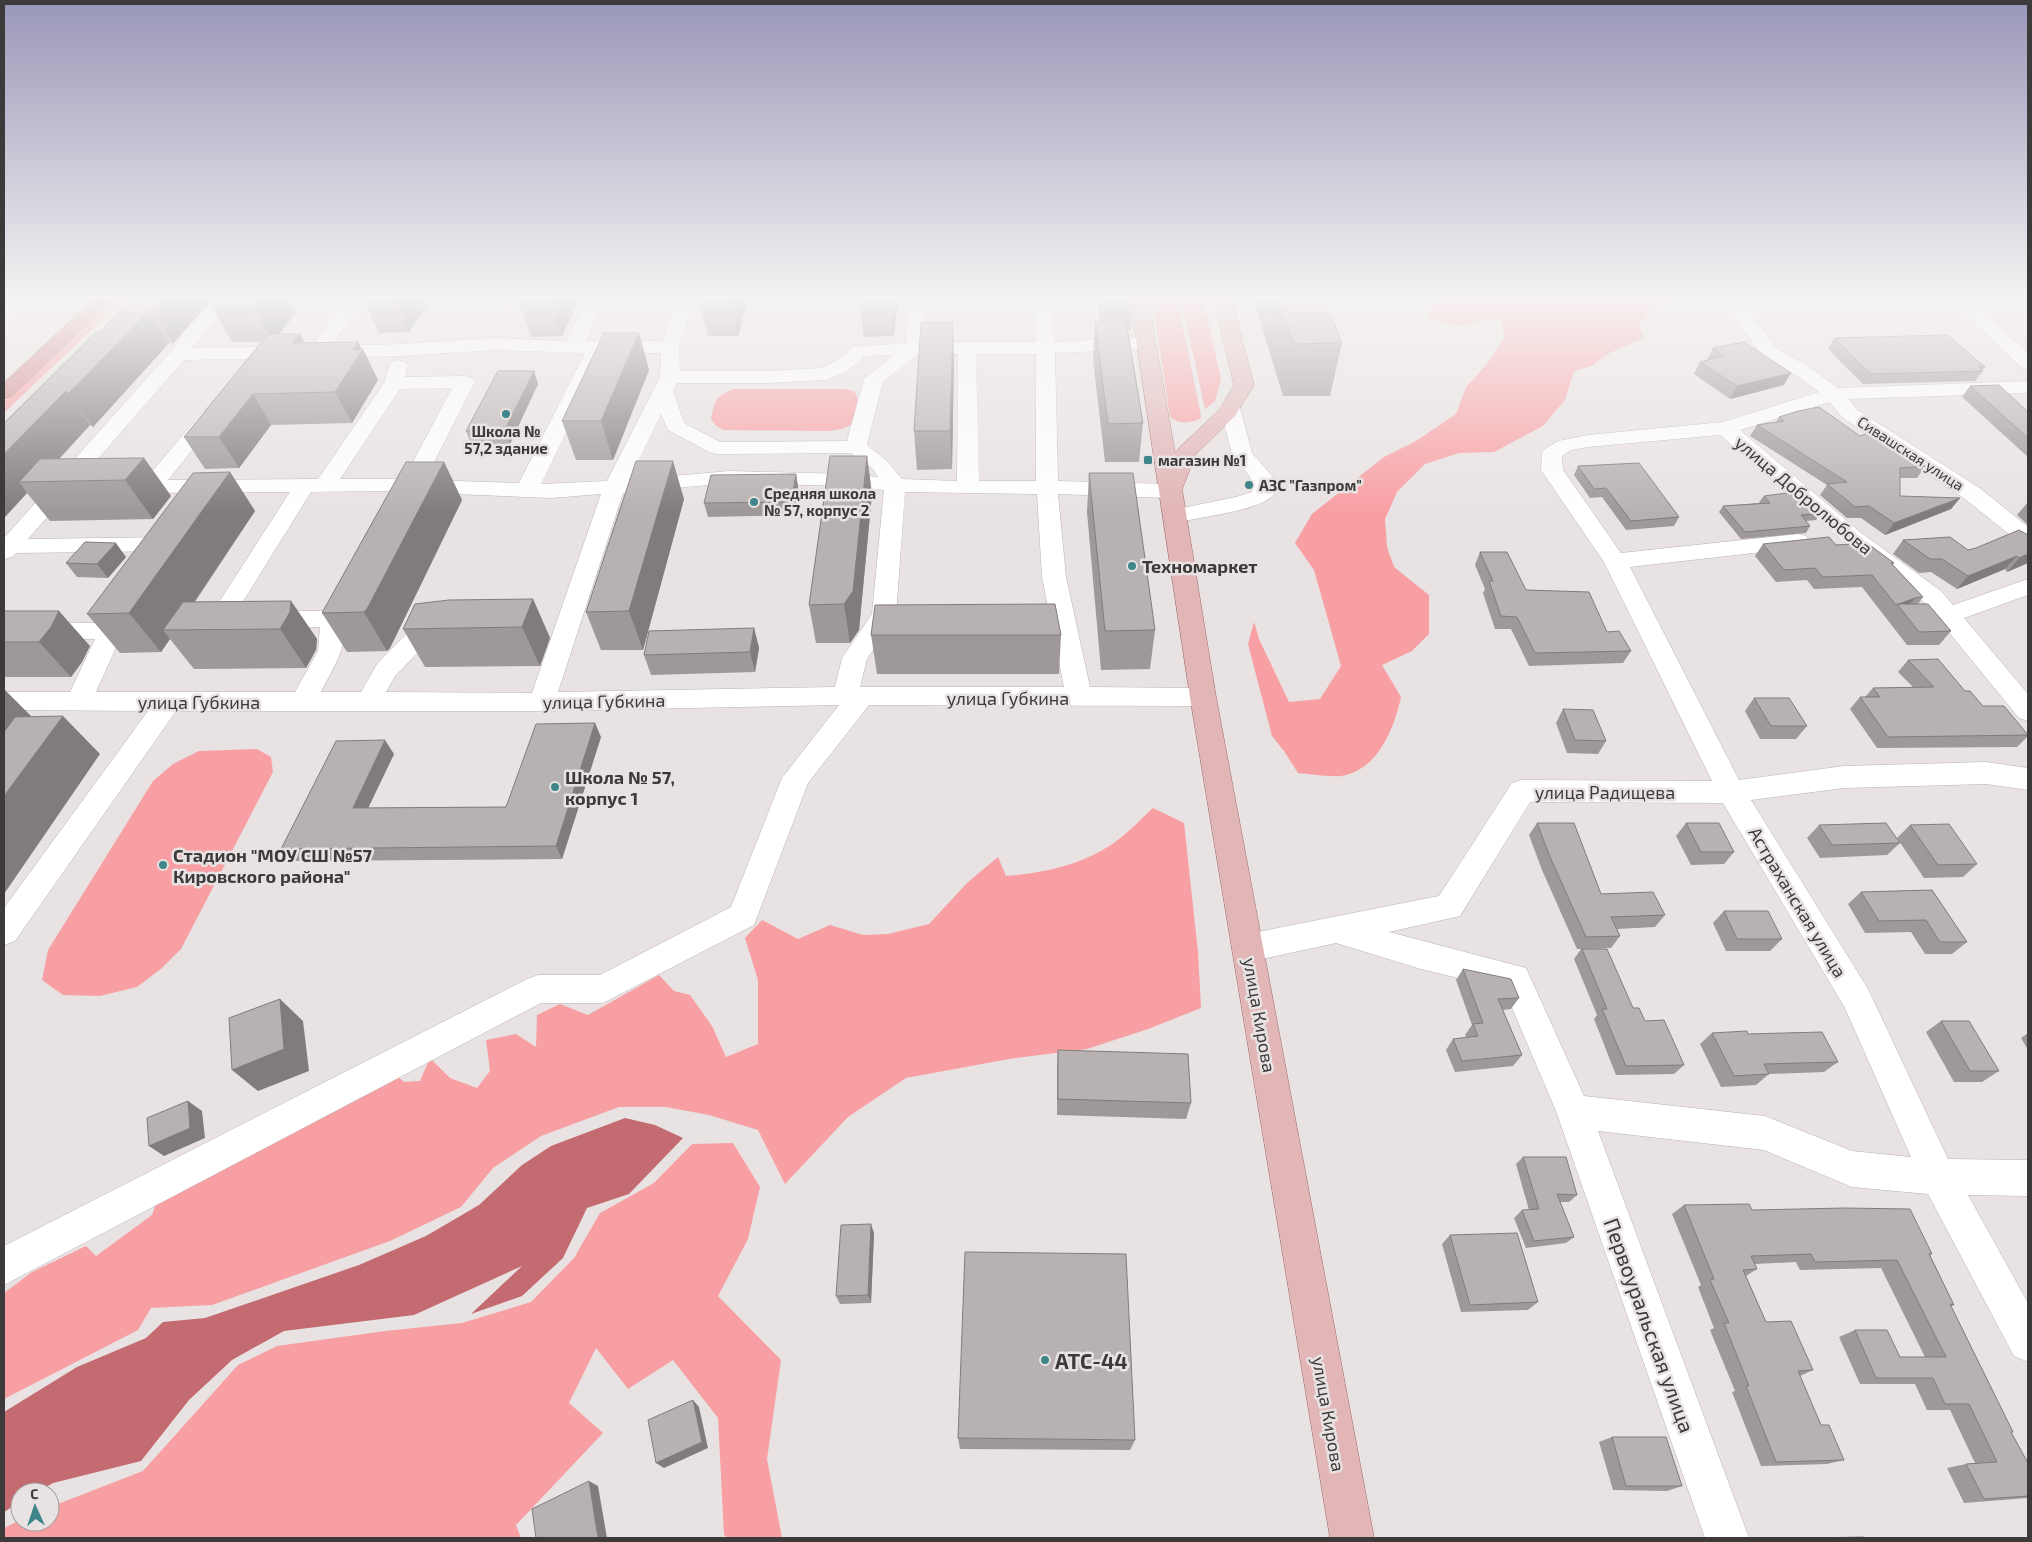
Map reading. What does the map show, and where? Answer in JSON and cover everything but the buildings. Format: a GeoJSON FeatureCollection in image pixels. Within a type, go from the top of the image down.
{"type":"FeatureCollection","features":[{"type":"Feature","properties":{"kind":"highway"},"geometry":{"type":"LineString","coordinates":[[4,393],[28,370]]}},
{"type":"Feature","properties":{"kind":"main road","name":"улица Кирова"},"geometry":{"type":"LineString","coordinates":[[1151,370],[1203,697],[1334,1447],[1352,1538]]}},
{"type":"Feature","properties":{"kind":"main road","name":"улица Кирова"},"geometry":{"type":"LineString","coordinates":[[1172,503],[1180,463],[1188,451],[1230,408],[1244,385],[1240,370]]}},
{"type":"Feature","properties":{"kind":"street"},"geometry":{"type":"LineString","coordinates":[[6,549],[165,370]]}},
{"type":"Feature","properties":{"kind":"street"},"geometry":{"type":"LineString","coordinates":[[242,374],[245,370]]}},
{"type":"Feature","properties":{"kind":"street"},"geometry":{"type":"LineString","coordinates":[[303,702],[330,651],[338,611],[220,619],[315,485],[394,383],[397,370]]}},
{"type":"Feature","properties":{"kind":"street"},"geometry":{"type":"LineString","coordinates":[[528,490],[586,370]]}},
{"type":"Feature","properties":{"kind":"street"},"geometry":{"type":"LineString","coordinates":[[4,1266],[538,989],[603,989],[743,916],[796,778],[853,696],[855,658],[884,614],[895,484],[880,464],[856,447],[716,448],[675,426],[667,382],[668,370]]}},
{"type":"Feature","properties":{"kind":"street"},"geometry":{"type":"LineString","coordinates":[[667,382],[826,374],[833,370]]}},
{"type":"Feature","properties":{"kind":"street"},"geometry":{"type":"LineString","coordinates":[[856,447],[874,379],[886,370]]}},
{"type":"Feature","properties":{"kind":"street"},"geometry":{"type":"LineString","coordinates":[[967,370],[968,486]]}},
{"type":"Feature","properties":{"kind":"street"},"geometry":{"type":"LineString","coordinates":[[1045,370],[1047,488],[1054,578],[1065,623],[1079,698]]}},
{"type":"Feature","properties":{"kind":"street","name":"Сивашская улица"},"geometry":{"type":"LineString","coordinates":[[1801,370],[1834,394],[1849,413],[1973,494],[2028,538]]}},
{"type":"Feature","properties":{"kind":"street"},"geometry":{"type":"LineString","coordinates":[[392,510],[408,486],[465,382],[394,383]]}},
{"type":"Feature","properties":{"kind":"street"},"geometry":{"type":"LineString","coordinates":[[542,702],[614,488],[667,382]]}},
{"type":"Feature","properties":{"kind":"street"},"geometry":{"type":"LineString","coordinates":[[1725,428],[1834,394],[2028,387]]}},
{"type":"Feature","properties":{"kind":"street"},"geometry":{"type":"LineString","coordinates":[[152,486],[225,396]]}},
{"type":"Feature","properties":{"kind":"street"},"geometry":{"type":"LineString","coordinates":[[60,487],[315,485],[551,491],[614,488],[729,478],[846,480],[918,487],[1047,488],[1172,503],[1191,511],[1246,502],[1261,497],[1263,494],[1261,476],[1242,454],[1230,408]]}},
{"type":"Feature","properties":{"kind":"street","name":"Астраханская улица"},"geometry":{"type":"LineString","coordinates":[[1725,428],[1588,441],[1565,445],[1552,454],[1552,470],[1615,561],[1731,792],[1857,999],[1938,1177],[2028,1342]]}},
{"type":"Feature","properties":{"kind":"street","name":"улица Добролюбова"},"geometry":{"type":"LineString","coordinates":[[1725,428],[1852,537],[1933,597],[2028,711]]}},
{"type":"Feature","properties":{"kind":"street"},"geometry":{"type":"LineString","coordinates":[[201,507],[216,486]]}},
{"type":"Feature","properties":{"kind":"street"},"geometry":{"type":"LineString","coordinates":[[6,549],[180,536],[157,567]]}},
{"type":"Feature","properties":{"kind":"street"},"geometry":{"type":"LineString","coordinates":[[1615,561],[1852,537]]}},
{"type":"Feature","properties":{"kind":"street"},"geometry":{"type":"LineString","coordinates":[[1949,615],[2028,587]]}},
{"type":"Feature","properties":{"kind":"street"},"geometry":{"type":"LineString","coordinates":[[78,702],[112,631],[140,591]]}},
{"type":"Feature","properties":{"kind":"street"},"geometry":{"type":"LineString","coordinates":[[1038,624],[1065,623]]}},
{"type":"Feature","properties":{"kind":"street"},"geometry":{"type":"LineString","coordinates":[[878,624],[907,624]]}},
{"type":"Feature","properties":{"kind":"street"},"geometry":{"type":"LineString","coordinates":[[539,626],[568,625]]}},
{"type":"Feature","properties":{"kind":"street"},"geometry":{"type":"LineString","coordinates":[[368,702],[386,670],[421,634],[465,629]]}},
{"type":"Feature","properties":{"kind":"street"},"geometry":{"type":"LineString","coordinates":[[4,630],[112,631]]}},
{"type":"Feature","properties":{"kind":"street","name":"улица Губкина"},"geometry":{"type":"LineString","coordinates":[[4,701],[542,702],[853,696],[1203,697]]}},
{"type":"Feature","properties":{"kind":"street"},"geometry":{"type":"LineString","coordinates":[[4,932],[168,702]]}},
{"type":"Feature","properties":{"kind":"street","name":"улица Радищева"},"geometry":{"type":"LineString","coordinates":[[1248,948],[1449,907],[1522,791],[1731,792],[1844,777],[1986,773],[2028,779]]}},
{"type":"Feature","properties":{"kind":"street","name":"Первоуральская улица"},"geometry":{"type":"LineString","coordinates":[[1336,930],[1421,955],[1515,978],[1573,1111],[1727,1538]]}},
{"type":"Feature","properties":{"kind":"street"},"geometry":{"type":"LineString","coordinates":[[1573,1111],[1765,1134],[1852,1169],[1938,1177],[2028,1178]]}},
{"type":"Feature","properties":{"kind":"shaded area"},"geometry":{"type":"Polygon","coordinates":[[[38,370],[49,370],[4,413],[4,402],[38,370]]]}},
{"type":"Feature","properties":{"kind":"shaded area"},"geometry":{"type":"Polygon","coordinates":[[[1163,370],[1192,370],[1201,418],[1189,422],[1181,422],[1170,417],[1163,370]]]}},
{"type":"Feature","properties":{"kind":"shaded area"},"geometry":{"type":"Polygon","coordinates":[[[1197,370],[1219,370],[1221,379],[1215,401],[1205,409],[1197,370]]]}},
{"type":"Feature","properties":{"kind":"shaded area"},"geometry":{"type":"Polygon","coordinates":[[[1482,370],[1578,370],[1574,371],[1565,400],[1543,426],[1494,452],[1459,453],[1425,464],[1397,492],[1385,519],[1387,547],[1394,567],[1429,595],[1429,634],[1412,651],[1382,665],[1401,697],[1389,734],[1374,757],[1365,766],[1341,776],[1298,773],[1272,736],[1248,644],[1254,622],[1259,639],[1289,702],[1320,699],[1341,666],[1314,570],[1295,543],[1312,514],[1384,457],[1416,441],[1456,414],[1466,387],[1482,370]]]}},
{"type":"Feature","properties":{"kind":"shaded area"},"geometry":{"type":"Polygon","coordinates":[[[733,389],[845,389],[854,391],[858,400],[857,417],[847,427],[827,431],[724,430],[716,426],[711,419],[712,413],[719,397],[733,389]]]}},
{"type":"Feature","properties":{"kind":"shaded area","name":"Стадион \"МОУ СШ №57 Кировского района\""},"geometry":{"type":"Polygon","coordinates":[[[257,749],[271,757],[273,772],[181,949],[162,968],[137,987],[100,996],[63,995],[42,980],[48,950],[153,781],[173,764],[199,751],[257,749]]]}},
{"type":"Feature","properties":{"kind":"shaded area"},"geometry":{"type":"Polygon","coordinates":[[[1153,808],[1184,823],[1198,952],[1201,1008],[1148,1029],[1087,1049],[1009,1059],[906,1078],[848,1117],[785,1184],[758,1130],[709,1115],[666,1107],[619,1107],[541,1136],[493,1168],[461,1207],[390,1241],[212,1305],[151,1308],[138,1330],[4,1399],[4,1293],[32,1272],[86,1246],[96,1256],[152,1215],[160,1193],[395,1074],[404,1082],[420,1081],[430,1058],[450,1078],[477,1088],[490,1071],[486,1040],[516,1034],[536,1047],[537,1015],[560,1004],[588,1015],[659,975],[674,991],[690,995],[712,1026],[726,1057],[758,1044],[758,980],[745,938],[762,920],[798,939],[830,925],[863,935],[888,934],[929,924],[967,883],[998,857],[1006,876],[1065,866],[1107,848],[1128,832],[1153,808]]]}},
{"type":"Feature","properties":{"kind":"shaded area"},"geometry":{"type":"Polygon","coordinates":[[[625,1118],[655,1125],[683,1138],[629,1194],[587,1208],[563,1258],[522,1296],[471,1314],[522,1266],[414,1315],[284,1331],[232,1360],[189,1400],[141,1461],[57,1482],[10,1482],[10,1508],[4,1512],[4,1412],[77,1367],[146,1338],[163,1322],[205,1318],[359,1265],[426,1236],[479,1205],[522,1165],[551,1146],[625,1118]]]}},
{"type":"Feature","properties":{"kind":"shaded area"},"geometry":{"type":"Polygon","coordinates":[[[733,1143],[760,1187],[748,1239],[718,1296],[781,1360],[767,1459],[782,1538],[729,1538],[724,1535],[718,1418],[673,1360],[628,1389],[596,1348],[569,1403],[603,1433],[516,1525],[521,1538],[4,1538],[4,1528],[10,1525],[10,1532],[60,1532],[60,1503],[143,1471],[238,1365],[277,1346],[385,1331],[462,1323],[531,1302],[574,1258],[600,1213],[654,1183],[692,1144],[733,1143]]]}},
{"type":"Feature","properties":{"kind":"place","name":"Школа № 57,2 здание"},"geometry":{"type":"Point","coordinates":[506,414]}},
{"type":"Feature","properties":{"kind":"place","name":"магазин №1"},"geometry":{"type":"Point","coordinates":[1148,460]}},
{"type":"Feature","properties":{"kind":"place","name":"АЗС \"Газпром\""},"geometry":{"type":"Point","coordinates":[1249,485]}},
{"type":"Feature","properties":{"kind":"place","name":"Средняя школа № 57, корпус 2"},"geometry":{"type":"Point","coordinates":[754,502]}},
{"type":"Feature","properties":{"kind":"place","name":"Техномаркет"},"geometry":{"type":"Point","coordinates":[1132,566]}},
{"type":"Feature","properties":{"kind":"place","name":"Школа № 57, корпус 1"},"geometry":{"type":"Point","coordinates":[555,787]}},
{"type":"Feature","properties":{"kind":"place","name":"Стадион \"МОУ СШ №57 Кировского района\""},"geometry":{"type":"Point","coordinates":[163,865]}},
{"type":"Feature","properties":{"kind":"place","name":"АТС-44"},"geometry":{"type":"Point","coordinates":[1045,1360]}}]}
